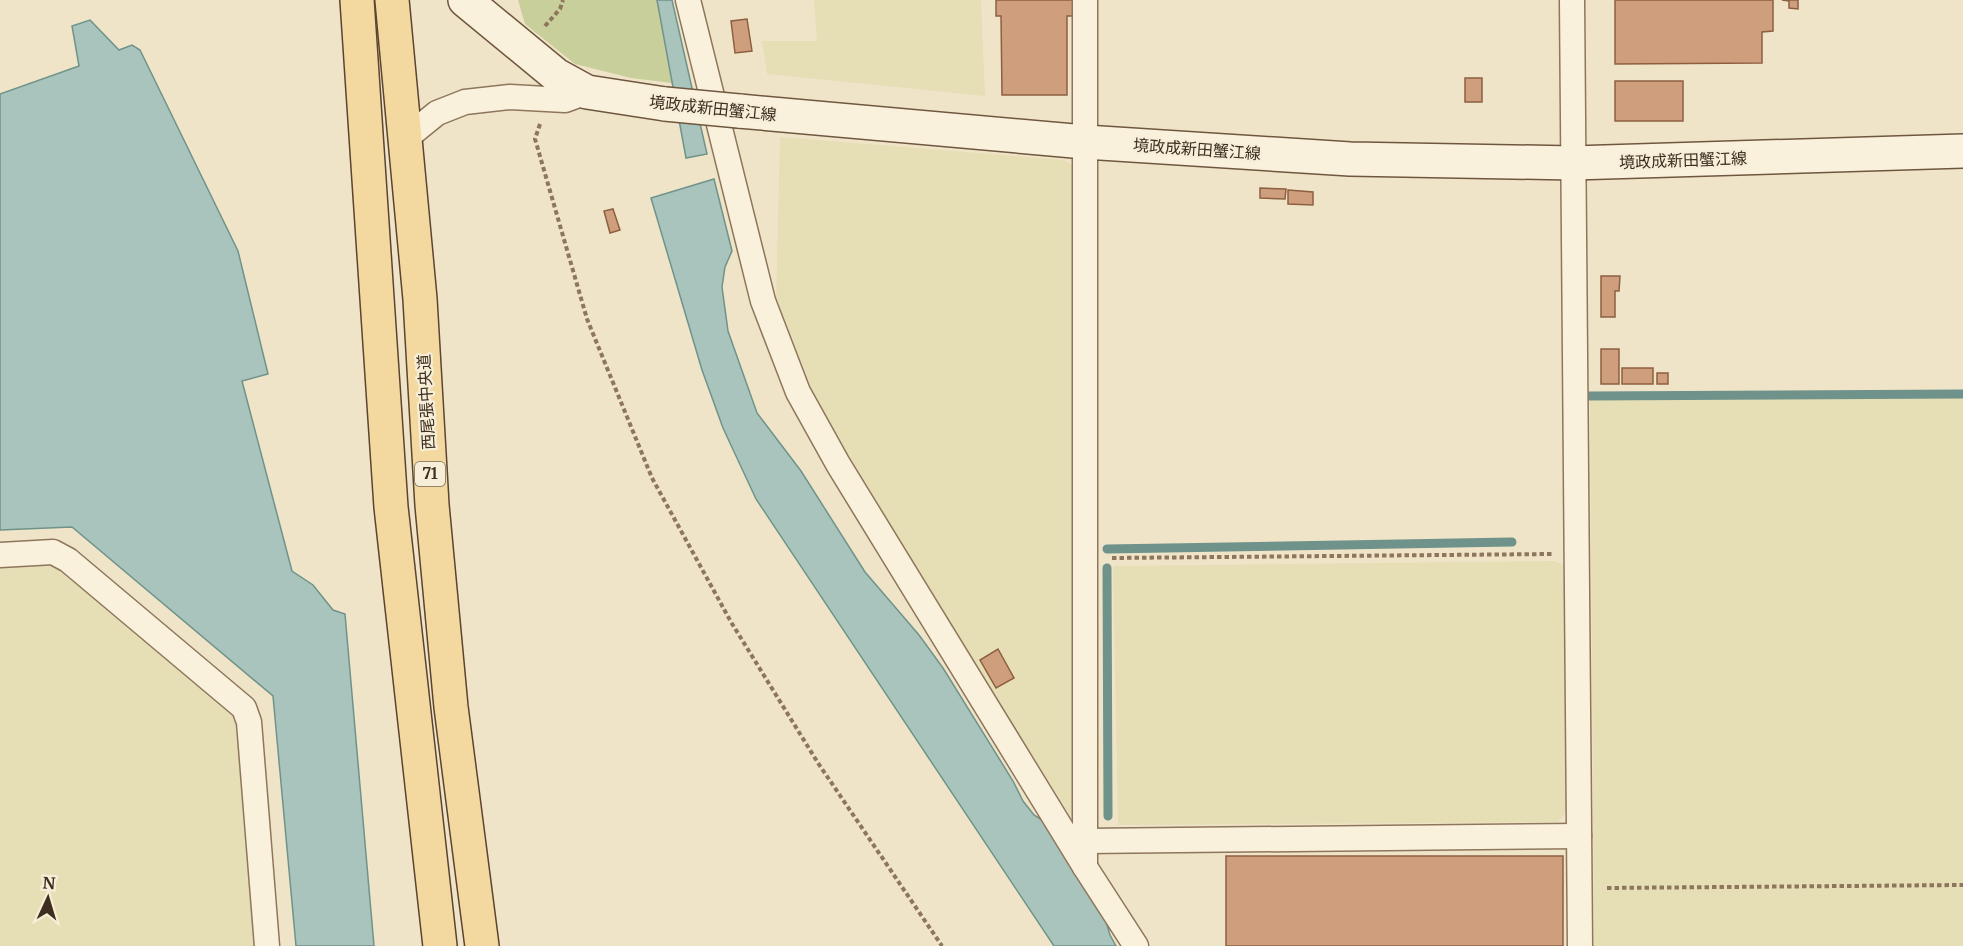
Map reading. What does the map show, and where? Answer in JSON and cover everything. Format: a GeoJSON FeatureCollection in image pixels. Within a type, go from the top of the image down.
{"type":"FeatureCollection","features":[{"type":"Feature","properties":{"kind":"main road"},"geometry":{"type":"LineString","coordinates":[[357,0],[391,507],[440,946]]}},
{"type":"Feature","properties":{"kind":"main road","name":"西尾張中央道"},"geometry":{"type":"LineString","coordinates":[[392,0],[420,299],[432,505],[450,695],[482,946]]}},
{"type":"Feature","properties":{"kind":"main road","name":"境政成新田蟹江線"},"geometry":{"type":"LineString","coordinates":[[465,0],[556,75],[587,92],[665,104],[1084,142],[1350,159],[1573,164],[1963,151]]}},
{"type":"Feature","properties":{"kind":"street"},"geometry":{"type":"LineString","coordinates":[[688,0],[763,301],[798,392],[838,464],[1085,867],[1136,946]]}},
{"type":"Feature","properties":{"kind":"street"},"geometry":{"type":"LineString","coordinates":[[1085,0],[1085,867]]}},
{"type":"Feature","properties":{"kind":"street"},"geometry":{"type":"LineString","coordinates":[[1572,0],[1580,946]]}},
{"type":"Feature","properties":{"kind":"street"},"geometry":{"type":"LineString","coordinates":[[405,139],[437,113],[465,102],[510,98],[565,100],[587,92]]}},
{"type":"Feature","properties":{"kind":"street"},"geometry":{"type":"LineString","coordinates":[[0,555],[52,552],[68,560],[244,708],[249,722],[267,946]]}},
{"type":"Feature","properties":{"kind":"street"},"geometry":{"type":"LineString","coordinates":[[1086,840],[1579,836]]}},
{"type":"Feature","properties":{"kind":"path"},"geometry":{"type":"LineString","coordinates":[[548,100],[535,139],[586,319],[652,478],[731,622],[818,763],[942,946]]}},
{"type":"Feature","properties":{"kind":"path"},"geometry":{"type":"LineString","coordinates":[[1085,558],[1577,553]]}},
{"type":"Feature","properties":{"kind":"path"},"geometry":{"type":"LineString","coordinates":[[1580,888],[1963,885]]}},
{"type":"Feature","properties":{"kind":"shaded area"},"geometry":{"type":"Polygon","coordinates":[[[814,0],[981,0],[985,96],[767,74],[762,41],[817,41],[814,0]]]}},
{"type":"Feature","properties":{"kind":"shaded area"},"geometry":{"type":"Polygon","coordinates":[[[780,137],[1064,160],[1073,166],[1078,828],[842,451],[800,367],[776,304],[780,137]]]}},
{"type":"Feature","properties":{"kind":"shaded area"},"geometry":{"type":"Polygon","coordinates":[[[1963,398],[1963,946],[1594,946],[1590,400],[1963,398]]]}},
{"type":"Feature","properties":{"kind":"shaded area"},"geometry":{"type":"Polygon","coordinates":[[[1555,561],[1567,567],[1566,812],[1558,822],[1118,825],[1113,566],[1555,561]]]}},
{"type":"Feature","properties":{"kind":"shaded area"},"geometry":{"type":"Polygon","coordinates":[[[0,564],[53,564],[64,568],[230,710],[238,723],[255,946],[0,946],[0,564]]]}},
{"type":"Feature","properties":{"kind":"green space"},"geometry":{"type":"Polygon","coordinates":[[[518,0],[657,0],[672,83],[631,78],[575,64],[525,24],[518,0]]]}},
{"type":"Feature","properties":{"kind":"water"},"geometry":{"type":"Polygon","coordinates":[[[657,0],[672,0],[707,154],[686,158],[657,0]]]}},
{"type":"Feature","properties":{"kind":"water"},"geometry":{"type":"Polygon","coordinates":[[[90,20],[119,50],[132,45],[140,50],[238,251],[268,374],[242,381],[292,571],[313,585],[333,610],[345,614],[374,946],[296,946],[273,696],[72,527],[0,530],[0,94],[79,66],[72,26],[90,20]]]}},
{"type":"Feature","properties":{"kind":"water"},"geometry":{"type":"Polygon","coordinates":[[[714,179],[732,251],[725,267],[722,287],[728,331],[757,413],[801,471],[865,572],[919,635],[943,668],[1023,801],[1034,815],[1048,824],[1102,908],[1110,935],[1116,946],[1054,946],[756,499],[723,428],[702,370],[651,198],[714,179]]]}},
{"type":"Feature","properties":{"kind":"building"},"geometry":{"type":"Polygon","coordinates":[[[996,0],[1073,0],[1073,16],[1067,16],[1067,95],[1002,95],[1001,16],[996,16],[996,0]]]}},
{"type":"Feature","properties":{"kind":"building"},"geometry":{"type":"Polygon","coordinates":[[[1615,0],[1773,0],[1773,31],[1762,32],[1762,63],[1615,64],[1615,0]]]}},
{"type":"Feature","properties":{"kind":"building"},"geometry":{"type":"Polygon","coordinates":[[[1782,0],[1798,0],[1798,9],[1789,8],[1789,1],[1782,0]]]}},
{"type":"Feature","properties":{"kind":"building"},"geometry":{"type":"Polygon","coordinates":[[[747,19],[752,51],[735,53],[731,21],[747,19]]]}},
{"type":"Feature","properties":{"kind":"building"},"geometry":{"type":"Polygon","coordinates":[[[1465,78],[1482,78],[1482,102],[1465,102],[1465,78]]]}},
{"type":"Feature","properties":{"kind":"building"},"geometry":{"type":"Polygon","coordinates":[[[1615,81],[1683,81],[1683,121],[1615,121],[1615,81]]]}},
{"type":"Feature","properties":{"kind":"building"},"geometry":{"type":"Polygon","coordinates":[[[1260,188],[1286,189],[1285,199],[1260,198],[1260,188]]]}},
{"type":"Feature","properties":{"kind":"building"},"geometry":{"type":"Polygon","coordinates":[[[1288,190],[1313,192],[1313,205],[1288,204],[1288,190]]]}},
{"type":"Feature","properties":{"kind":"building"},"geometry":{"type":"Polygon","coordinates":[[[613,209],[620,230],[610,233],[604,211],[613,209]]]}},
{"type":"Feature","properties":{"kind":"building"},"geometry":{"type":"Polygon","coordinates":[[[1601,276],[1620,276],[1619,291],[1615,291],[1615,317],[1601,317],[1601,276]]]}},
{"type":"Feature","properties":{"kind":"building"},"geometry":{"type":"Polygon","coordinates":[[[1601,349],[1619,349],[1619,384],[1601,384],[1601,349]]]}},
{"type":"Feature","properties":{"kind":"building"},"geometry":{"type":"Polygon","coordinates":[[[1622,368],[1653,368],[1653,384],[1622,384],[1622,368]]]}},
{"type":"Feature","properties":{"kind":"building"},"geometry":{"type":"Polygon","coordinates":[[[1657,373],[1668,373],[1668,384],[1657,384],[1657,373]]]}},
{"type":"Feature","properties":{"kind":"building"},"geometry":{"type":"Polygon","coordinates":[[[998,649],[1014,678],[996,688],[980,660],[998,649]]]}},
{"type":"Feature","properties":{"kind":"building"},"geometry":{"type":"Polygon","coordinates":[[[1226,856],[1563,856],[1563,946],[1226,946],[1226,856]]]}},
{"type":"Feature","properties":{"kind":"waterway"},"geometry":{"type":"LineString","coordinates":[[1589,396],[1963,394]]}},
{"type":"Feature","properties":{"kind":"waterway"},"geometry":{"type":"LineString","coordinates":[[1107,549],[1512,542]]}},
{"type":"Feature","properties":{"kind":"waterway"},"geometry":{"type":"LineString","coordinates":[[1107,568],[1108,816]]}}]}
